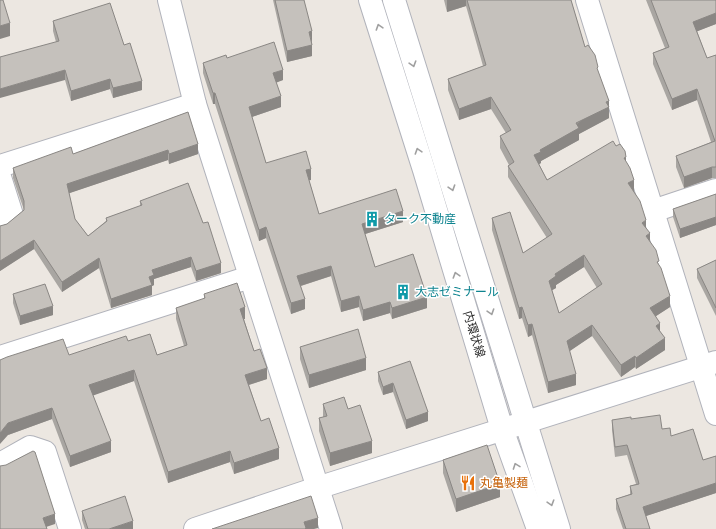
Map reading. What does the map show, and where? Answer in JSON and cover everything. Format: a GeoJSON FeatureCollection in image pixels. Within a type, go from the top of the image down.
{"type":"FeatureCollection","features":[{"type":"Feature","properties":{"kind":"street"},"geometry":{"type":"LineString","coordinates":[[169,0],[195,104],[330,529]]}},
{"type":"Feature","properties":{"kind":"street","name":"内環状線"},"geometry":{"type":"LineString","coordinates":[[370,0],[424,170],[502,429],[538,529]]}},
{"type":"Feature","properties":{"kind":"street","name":"内環状線"},"geometry":{"type":"LineString","coordinates":[[394,0],[559,529]]}},
{"type":"Feature","properties":{"kind":"street"},"geometry":{"type":"LineString","coordinates":[[587,0],[653,211],[709,364],[716,414]]}},
{"type":"Feature","properties":{"kind":"street"},"geometry":{"type":"LineString","coordinates":[[0,166],[195,104]]}},
{"type":"Feature","properties":{"kind":"street"},"geometry":{"type":"LineString","coordinates":[[0,177],[12,215],[0,223]]}},
{"type":"Feature","properties":{"kind":"street"},"geometry":{"type":"LineString","coordinates":[[653,211],[716,190]]}},
{"type":"Feature","properties":{"kind":"street"},"geometry":{"type":"LineString","coordinates":[[4,350],[250,277]]}},
{"type":"Feature","properties":{"kind":"street"},"geometry":{"type":"LineString","coordinates":[[195,529],[317,488],[709,364]]}},
{"type":"Feature","properties":{"kind":"street"},"geometry":{"type":"LineString","coordinates":[[0,464],[30,447],[45,452],[70,529]]}},
{"type":"Feature","properties":{"kind":"building"},"geometry":{"type":"Polygon","coordinates":[[[0,0],[3,0],[10,23],[0,26],[0,0]]]}},
{"type":"Feature","properties":{"kind":"building"},"geometry":{"type":"Polygon","coordinates":[[[275,0],[304,0],[312,31],[309,32],[312,45],[287,51],[275,0]]]}},
{"type":"Feature","properties":{"kind":"building"},"geometry":{"type":"Polygon","coordinates":[[[467,0],[571,0],[585,47],[588,45],[595,55],[597,68],[609,101],[606,102],[609,107],[576,123],[579,128],[540,150],[541,152],[534,155],[547,180],[613,141],[616,146],[620,144],[625,151],[626,157],[624,158],[630,168],[634,180],[628,183],[640,201],[646,220],[642,223],[650,233],[646,236],[656,250],[659,261],[657,262],[661,268],[670,296],[650,308],[660,323],[656,326],[665,338],[636,358],[635,356],[621,365],[592,325],[567,341],[576,374],[548,382],[532,324],[528,325],[522,307],[519,308],[492,218],[510,212],[523,253],[552,234],[508,166],[514,162],[500,136],[511,130],[491,97],[459,109],[448,79],[486,65],[467,0]],[[584,255],[555,274],[556,276],[549,281],[559,313],[602,284],[584,255]]]}},
{"type":"Feature","properties":{"kind":"building"},"geometry":{"type":"Polygon","coordinates":[[[651,0],[716,0],[716,13],[693,22],[707,58],[716,55],[716,167],[684,177],[676,156],[715,141],[697,89],[672,99],[653,53],[669,47],[651,0]]]}},
{"type":"Feature","properties":{"kind":"building"},"geometry":{"type":"Polygon","coordinates":[[[110,3],[124,45],[130,43],[142,81],[113,88],[110,79],[71,91],[65,70],[0,89],[0,57],[59,41],[53,21],[110,3]]]}},
{"type":"Feature","properties":{"kind":"building"},"geometry":{"type":"Polygon","coordinates":[[[274,42],[283,70],[273,73],[281,96],[249,107],[266,163],[306,151],[311,169],[306,170],[319,214],[396,189],[403,211],[362,224],[375,267],[413,254],[427,297],[392,308],[390,302],[363,310],[359,296],[341,301],[331,266],[297,276],[305,299],[291,303],[266,227],[259,230],[215,93],[213,93],[203,63],[226,55],[227,58],[274,42]]]}},
{"type":"Feature","properties":{"kind":"building"},"geometry":{"type":"Polygon","coordinates":[[[188,112],[198,144],[169,154],[168,150],[67,184],[75,219],[88,236],[107,221],[106,218],[142,205],[140,201],[188,183],[203,223],[208,222],[221,263],[196,271],[191,257],[152,270],[154,275],[149,277],[152,285],[111,299],[99,258],[62,282],[34,240],[0,261],[0,226],[7,224],[24,210],[24,201],[13,168],[71,147],[73,154],[188,112]]]}},
{"type":"Feature","properties":{"kind":"building"},"geometry":{"type":"Polygon","coordinates":[[[716,194],[716,217],[680,229],[673,209],[716,194]]]}},
{"type":"Feature","properties":{"kind":"building"},"geometry":{"type":"Polygon","coordinates":[[[716,260],[716,308],[697,269],[716,260]]]}},
{"type":"Feature","properties":{"kind":"building"},"geometry":{"type":"Polygon","coordinates":[[[237,283],[245,307],[240,309],[254,351],[260,349],[267,368],[245,375],[261,421],[269,418],[279,448],[234,463],[230,451],[168,472],[134,370],[89,385],[111,441],[70,456],[52,408],[8,423],[0,433],[0,360],[63,339],[69,355],[126,336],[128,341],[150,334],[157,355],[187,345],[176,308],[205,298],[204,294],[237,283]]]}},
{"type":"Feature","properties":{"kind":"building"},"geometry":{"type":"Polygon","coordinates":[[[45,284],[53,306],[20,316],[13,294],[45,284]]]}},
{"type":"Feature","properties":{"kind":"building"},"geometry":{"type":"Polygon","coordinates":[[[358,329],[366,358],[309,375],[300,347],[358,329]]]}},
{"type":"Feature","properties":{"kind":"building"},"geometry":{"type":"Polygon","coordinates":[[[410,361],[428,412],[406,420],[393,383],[383,387],[378,372],[410,361]]]}},
{"type":"Feature","properties":{"kind":"building"},"geometry":{"type":"Polygon","coordinates":[[[344,397],[348,409],[360,405],[372,441],[330,453],[319,418],[327,416],[323,404],[344,397]]]}},
{"type":"Feature","properties":{"kind":"building"},"geometry":{"type":"Polygon","coordinates":[[[660,415],[662,429],[670,428],[671,436],[693,429],[703,460],[716,456],[716,483],[643,507],[650,529],[626,529],[616,499],[632,494],[630,486],[639,484],[627,445],[615,447],[612,420],[660,415]]]}},
{"type":"Feature","properties":{"kind":"building"},"geometry":{"type":"Polygon","coordinates":[[[487,445],[500,484],[456,499],[443,460],[487,445]]]}},
{"type":"Feature","properties":{"kind":"building"},"geometry":{"type":"Polygon","coordinates":[[[33,451],[35,452],[55,514],[43,518],[47,529],[0,529],[0,466],[6,465],[33,451]]]}},
{"type":"Feature","properties":{"kind":"building"},"geometry":{"type":"Polygon","coordinates":[[[125,496],[133,521],[109,529],[88,529],[82,511],[125,496]]]}},
{"type":"Feature","properties":{"kind":"building"},"geometry":{"type":"Polygon","coordinates":[[[311,496],[318,518],[304,522],[305,529],[212,529],[311,496]]]}},
{"type":"Feature","properties":{"kind":"place","name":"ターク不動産"},"geometry":{"type":"Point","coordinates":[372,219]}},
{"type":"Feature","properties":{"kind":"place","name":"大志ゼミナール"},"geometry":{"type":"Point","coordinates":[403,292]}},
{"type":"Feature","properties":{"kind":"place","name":"丸亀製麺"},"geometry":{"type":"Point","coordinates":[468,483]}}]}
